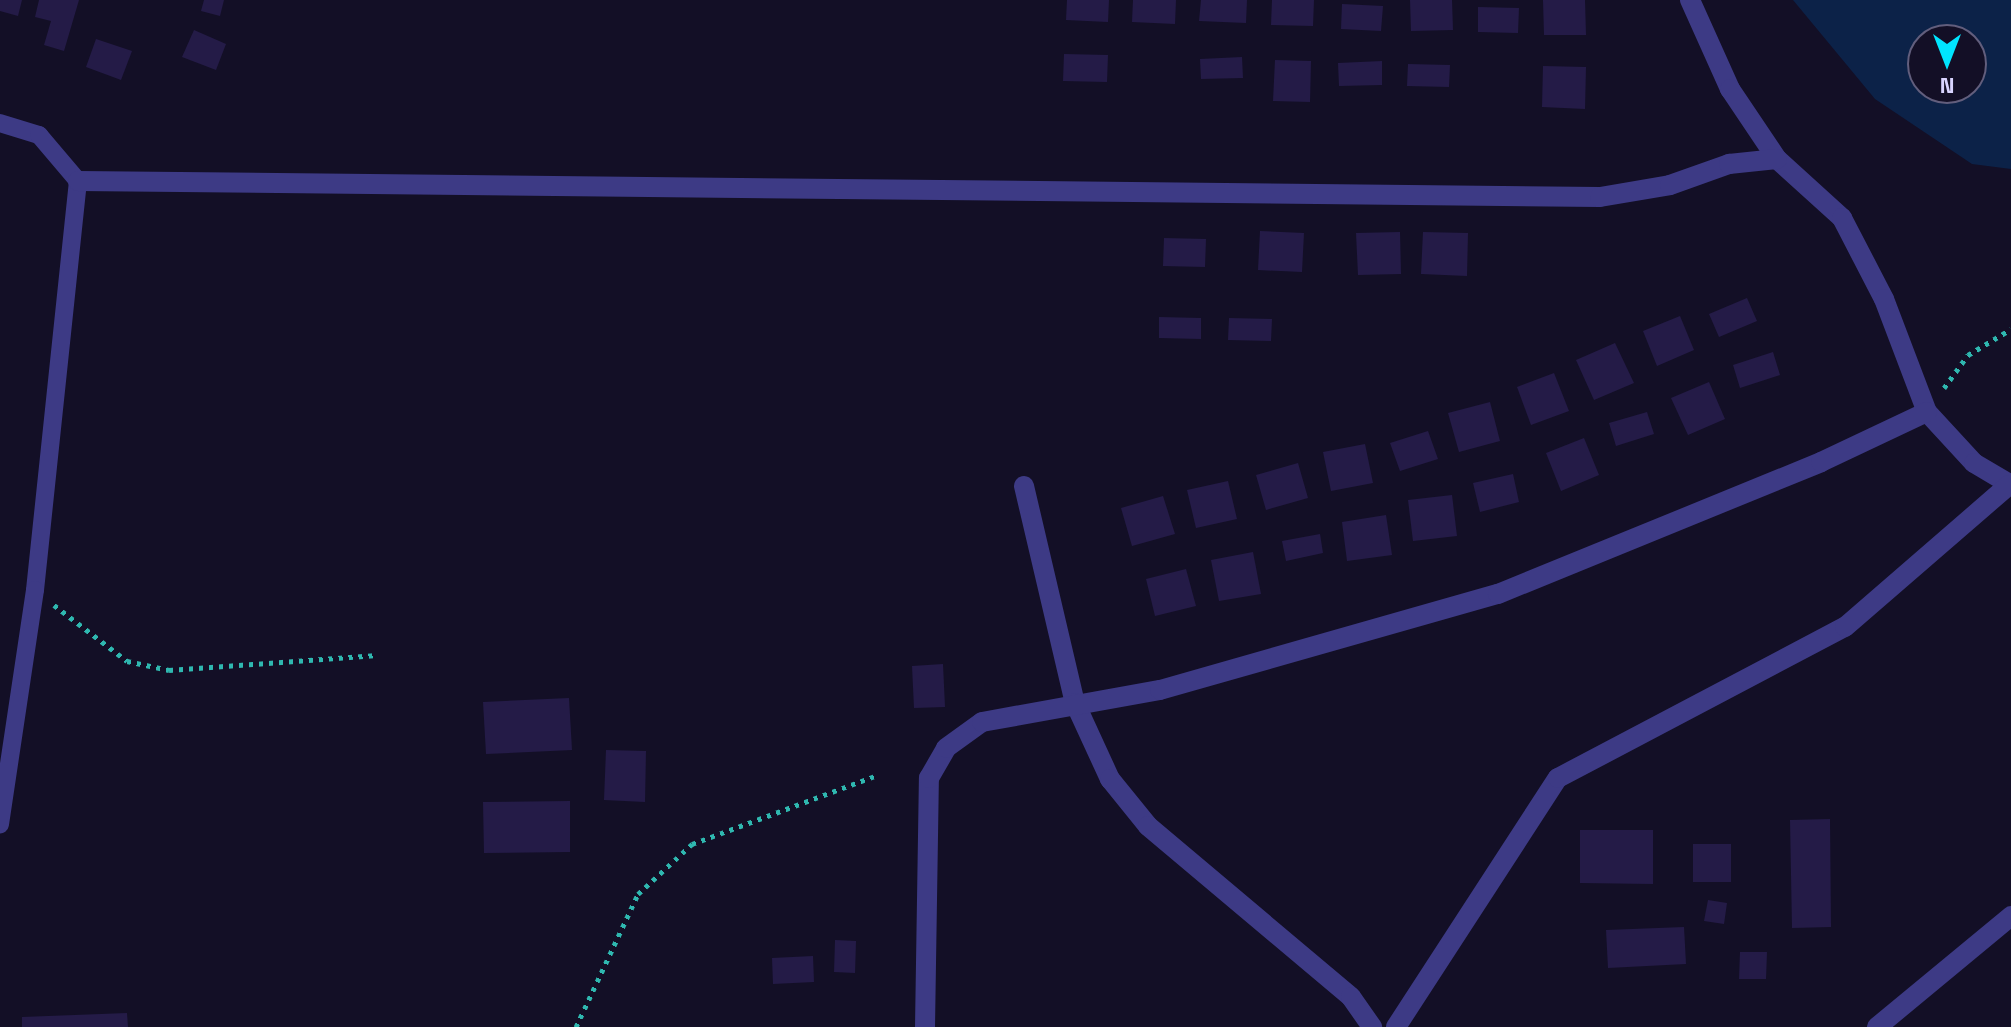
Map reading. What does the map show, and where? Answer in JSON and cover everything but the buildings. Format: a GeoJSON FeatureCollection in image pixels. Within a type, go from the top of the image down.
{"type":"FeatureCollection","features":[{"type":"Feature","properties":{"kind":"street"},"geometry":{"type":"LineString","coordinates":[[1396,1027],[1558,778],[1845,627],[2010,485],[1974,463],[1927,412],[1884,299],[1842,218],[1777,159],[1730,89],[1690,0]]}},
{"type":"Feature","properties":{"kind":"street"},"geometry":{"type":"LineString","coordinates":[[78,181],[1600,197],[1670,185],[1729,164],[1777,159]]}},
{"type":"Feature","properties":{"kind":"street"},"geometry":{"type":"LineString","coordinates":[[925,1027],[929,778],[946,748],[982,722],[1160,690],[1498,594],[1808,468],[1927,412]]}},
{"type":"Feature","properties":{"kind":"street"},"geometry":{"type":"LineString","coordinates":[[1024,486],[1075,703],[1110,779],[1148,826],[1351,997],[1372,1027]]}},
{"type":"Feature","properties":{"kind":"street"},"geometry":{"type":"LineString","coordinates":[[1877,1027],[2011,916]]}},
{"type":"Feature","properties":{"kind":"lane"},"geometry":{"type":"LineString","coordinates":[[0,123],[39,135],[78,181],[35,590],[0,824]]}},
{"type":"Feature","properties":{"kind":"path"},"geometry":{"type":"LineString","coordinates":[[1927,412],[1968,355],[2011,329]]}},
{"type":"Feature","properties":{"kind":"path"},"geometry":{"type":"LineString","coordinates":[[35,590],[127,661],[169,670],[377,655]]}},
{"type":"Feature","properties":{"kind":"path"},"geometry":{"type":"LineString","coordinates":[[576,1027],[638,894],[692,844],[878,775]]}},
{"type":"Feature","properties":{"kind":"water"},"geometry":{"type":"Polygon","coordinates":[[[1793,0],[2011,0],[2011,169],[1972,164],[1875,99],[1793,0]]]}}]}
